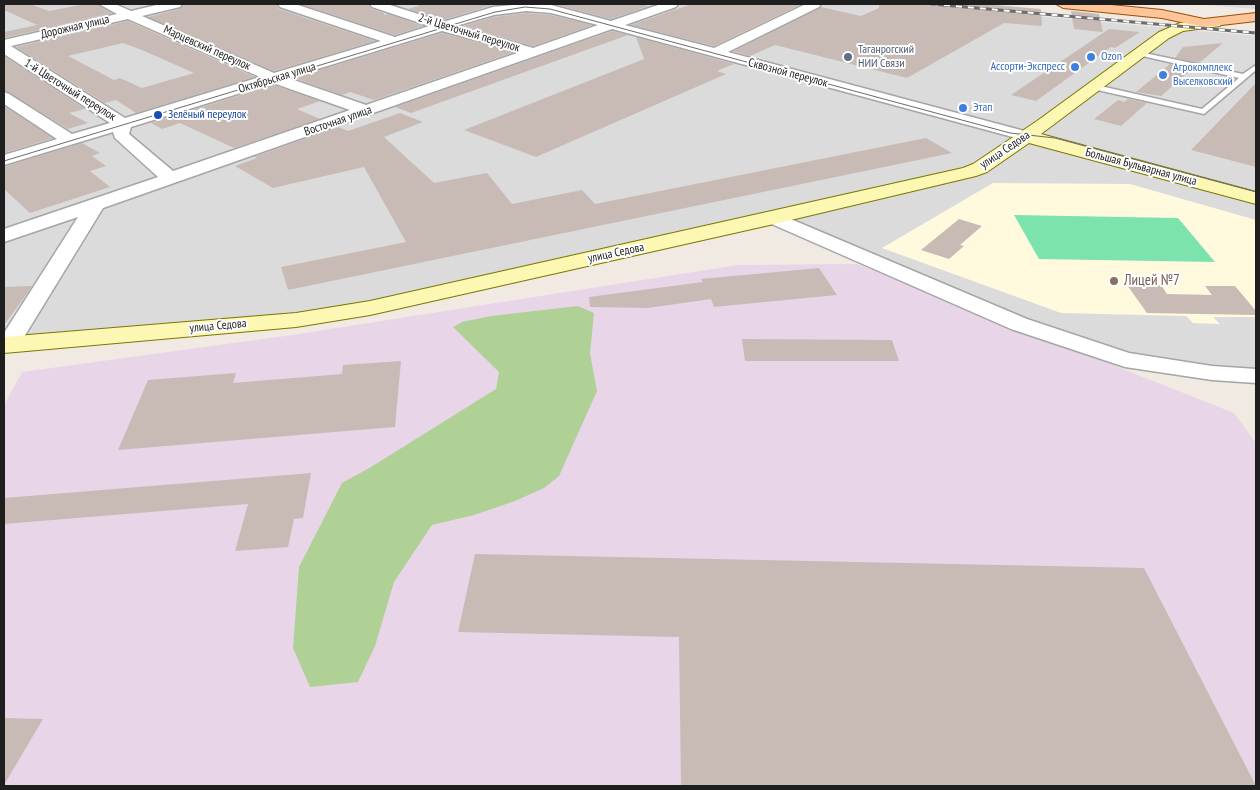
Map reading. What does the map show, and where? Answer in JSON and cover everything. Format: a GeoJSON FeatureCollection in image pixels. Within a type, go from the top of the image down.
{"type":"FeatureCollection","features":[{"type":"Feature","properties":{"kind":"main road"},"geometry":{"type":"LineString","coordinates":[[1064,4],[1183,14]]}},
{"type":"Feature","properties":{"kind":"main road"},"geometry":{"type":"LineString","coordinates":[[1219,23],[1229,21],[1232,16],[1214,8],[1256,11]]}},
{"type":"Feature","properties":{"kind":"main road","name":"улица Седова"},"geometry":{"type":"LineString","coordinates":[[6,345],[296,320],[370,308],[774,218],[969,172],[980,168],[1096,87],[1164,35],[1183,14],[1219,23]]}},
{"type":"Feature","properties":{"kind":"main road"},"geometry":{"type":"LineString","coordinates":[[1219,23],[1256,17]]}},
{"type":"Feature","properties":{"kind":"main road","name":"Большая Бульварная улица"},"geometry":{"type":"LineString","coordinates":[[1032,132],[1256,185]]}},
{"type":"Feature","properties":{"kind":"main road","name":"Большая Бульварная улица"},"geometry":{"type":"LineString","coordinates":[[1032,132],[1256,198]]}},
{"type":"Feature","properties":{"kind":"street","name":"Марцевский переулок"},"geometry":{"type":"LineString","coordinates":[[105,4],[276,79],[367,111]]}},
{"type":"Feature","properties":{"kind":"street","name":"Дорожная улица"},"geometry":{"type":"LineString","coordinates":[[4,44],[176,4]]}},
{"type":"Feature","properties":{"kind":"street"},"geometry":{"type":"LineString","coordinates":[[284,4],[397,42]]}},
{"type":"Feature","properties":{"kind":"street","name":"2-й Цветочный переулок"},"geometry":{"type":"LineString","coordinates":[[376,4],[444,27],[534,52]]}},
{"type":"Feature","properties":{"kind":"street","name":"Восточная улица"},"geometry":{"type":"LineString","coordinates":[[4,236],[170,177],[614,26],[672,4]]}},
{"type":"Feature","properties":{"kind":"street"},"geometry":{"type":"LineString","coordinates":[[716,54],[815,4]]}},
{"type":"Feature","properties":{"kind":"street","name":"Октябрьская улица"},"geometry":{"type":"LineString","coordinates":[[4,160],[504,9],[526,7],[551,9]]}},
{"type":"Feature","properties":{"kind":"street","name":"Сквозной переулок"},"geometry":{"type":"LineString","coordinates":[[551,9],[716,54],[1032,132]]}},
{"type":"Feature","properties":{"kind":"street","name":"1-й Цветочный переулок"},"geometry":{"type":"LineString","coordinates":[[4,48],[123,124],[121,135],[170,177]]}},
{"type":"Feature","properties":{"kind":"street"},"geometry":{"type":"LineString","coordinates":[[4,97],[70,140]]}},
{"type":"Feature","properties":{"kind":"street"},"geometry":{"type":"LineString","coordinates":[[6,345],[95,205]]}},
{"type":"Feature","properties":{"kind":"street"},"geometry":{"type":"LineString","coordinates":[[774,218],[1019,324],[1125,360],[1212,373],[1256,376]]}},
{"type":"Feature","properties":{"kind":"lane"},"geometry":{"type":"LineString","coordinates":[[1140,54],[1245,77]]}},
{"type":"Feature","properties":{"kind":"lane"},"geometry":{"type":"LineString","coordinates":[[1096,87],[1204,112],[1256,68]]}},
{"type":"Feature","properties":{"kind":"shaded area"},"geometry":{"type":"Polygon","coordinates":[[[4,4],[903,4],[1256,36],[1256,376],[1212,373],[1125,360],[774,218],[296,320],[4,345],[4,4]]]}},
{"type":"Feature","properties":{"kind":"shaded area"},"geometry":{"type":"Polygon","coordinates":[[[1194,4],[1256,4],[1256,9],[1194,4]]]}},
{"type":"Feature","properties":{"kind":"shaded area","name":"Лицей №7"},"geometry":{"type":"Polygon","coordinates":[[[993,183],[1130,184],[1256,220],[1256,317],[1213,317],[1220,324],[1193,323],[1186,316],[1061,313],[882,248],[993,183]]]}},
{"type":"Feature","properties":{"kind":"shaded area"},"geometry":{"type":"Polygon","coordinates":[[[857,264],[1234,413],[1256,443],[1256,786],[4,786],[4,405],[22,372],[292,335],[738,265],[857,264]]]}},
{"type":"Feature","properties":{"kind":"green space"},"geometry":{"type":"Polygon","coordinates":[[[1014,215],[1178,218],[1215,262],[1039,259],[1014,215]]]}},
{"type":"Feature","properties":{"kind":"green space"},"geometry":{"type":"Polygon","coordinates":[[[578,306],[594,313],[590,353],[597,391],[559,476],[544,488],[515,501],[474,515],[432,525],[394,582],[375,646],[358,682],[310,687],[293,648],[299,567],[342,483],[496,389],[499,372],[453,327],[462,322],[491,316],[578,306]]]}},
{"type":"Feature","properties":{"kind":"building"},"geometry":{"type":"Polygon","coordinates":[[[4,4],[30,4],[49,11],[85,4],[97,4],[112,13],[4,38],[4,32],[37,25],[4,10],[4,4]]]}},
{"type":"Feature","properties":{"kind":"building"},"geometry":{"type":"Polygon","coordinates":[[[184,4],[276,4],[279,9],[375,41],[274,71],[148,17],[180,9],[184,4]]]}},
{"type":"Feature","properties":{"kind":"building"},"geometry":{"type":"Polygon","coordinates":[[[300,4],[368,4],[371,9],[384,13],[384,15],[388,14],[423,26],[395,35],[300,4]]]}},
{"type":"Feature","properties":{"kind":"building"},"geometry":{"type":"Polygon","coordinates":[[[419,4],[506,4],[492,5],[443,20],[408,9],[419,4]]]}},
{"type":"Feature","properties":{"kind":"building"},"geometry":{"type":"Polygon","coordinates":[[[554,4],[638,4],[649,6],[611,19],[554,4]]]}},
{"type":"Feature","properties":{"kind":"building"},"geometry":{"type":"Polygon","coordinates":[[[692,4],[802,4],[714,46],[631,25],[692,4]]]}},
{"type":"Feature","properties":{"kind":"building"},"geometry":{"type":"Polygon","coordinates":[[[879,4],[983,4],[1041,9],[1042,26],[1004,23],[907,78],[775,45],[750,56],[733,51],[821,7],[861,16],[879,8],[879,4]]]}},
{"type":"Feature","properties":{"kind":"building"},"geometry":{"type":"Polygon","coordinates":[[[1071,11],[1099,14],[1103,32],[1074,29],[1071,11]]]}},
{"type":"Feature","properties":{"kind":"building"},"geometry":{"type":"Polygon","coordinates":[[[526,13],[551,15],[592,25],[533,46],[463,26],[494,17],[526,13]]]}},
{"type":"Feature","properties":{"kind":"building"},"geometry":{"type":"Polygon","coordinates":[[[128,21],[255,77],[136,113],[116,100],[105,103],[16,47],[128,21]],[[123,43],[68,56],[114,80],[120,78],[142,88],[194,73],[123,43]]]}},
{"type":"Feature","properties":{"kind":"building"},"geometry":{"type":"Polygon","coordinates":[[[1109,29],[1140,32],[1115,48],[1111,47],[1036,101],[1011,95],[1109,29]]]}},
{"type":"Feature","properties":{"kind":"building"},"geometry":{"type":"Polygon","coordinates":[[[612,31],[628,35],[411,113],[395,107],[612,31]]]}},
{"type":"Feature","properties":{"kind":"building"},"geometry":{"type":"Polygon","coordinates":[[[442,33],[514,52],[374,100],[350,92],[342,95],[294,78],[442,33]]]}},
{"type":"Feature","properties":{"kind":"building"},"geometry":{"type":"Polygon","coordinates":[[[636,37],[734,64],[717,71],[726,74],[536,157],[464,130],[644,59],[636,37]]]}},
{"type":"Feature","properties":{"kind":"building"},"geometry":{"type":"Polygon","coordinates":[[[1223,43],[1199,63],[1175,58],[1183,47],[1223,43]]]}},
{"type":"Feature","properties":{"kind":"building"},"geometry":{"type":"Polygon","coordinates":[[[4,56],[85,109],[69,113],[88,123],[68,129],[4,90],[4,56]]]}},
{"type":"Feature","properties":{"kind":"building"},"geometry":{"type":"Polygon","coordinates":[[[1170,64],[1192,69],[1161,96],[1136,92],[1170,64]]]}},
{"type":"Feature","properties":{"kind":"building"},"geometry":{"type":"Polygon","coordinates":[[[1256,83],[1256,167],[1191,150],[1256,83]]]}},
{"type":"Feature","properties":{"kind":"building"},"geometry":{"type":"Polygon","coordinates":[[[273,85],[320,101],[297,109],[320,119],[234,148],[180,123],[162,129],[151,123],[273,85]]]}},
{"type":"Feature","properties":{"kind":"building"},"geometry":{"type":"Polygon","coordinates":[[[1128,99],[1147,103],[1121,126],[1094,119],[1118,100],[1124,102],[1128,99]]]}},
{"type":"Feature","properties":{"kind":"building"},"geometry":{"type":"Polygon","coordinates":[[[4,106],[53,138],[4,153],[4,106]]]}},
{"type":"Feature","properties":{"kind":"building"},"geometry":{"type":"Polygon","coordinates":[[[400,113],[423,122],[384,137],[434,183],[487,173],[512,204],[582,190],[595,204],[926,138],[952,153],[288,290],[281,267],[406,242],[364,167],[273,188],[235,166],[257,158],[254,157],[339,127],[348,131],[400,113]]]}},
{"type":"Feature","properties":{"kind":"building"},"geometry":{"type":"Polygon","coordinates":[[[82,143],[100,153],[92,156],[106,166],[90,171],[110,187],[30,213],[4,189],[4,167],[82,143]]]}},
{"type":"Feature","properties":{"kind":"building"},"geometry":{"type":"Polygon","coordinates":[[[959,219],[982,226],[960,245],[964,246],[949,259],[921,250],[959,219]]]}},
{"type":"Feature","properties":{"kind":"building"},"geometry":{"type":"Polygon","coordinates":[[[819,268],[837,295],[714,307],[711,299],[648,308],[590,307],[589,297],[703,282],[701,279],[819,268]]]}},
{"type":"Feature","properties":{"kind":"building"},"geometry":{"type":"Polygon","coordinates":[[[1127,285],[1161,285],[1167,294],[1212,295],[1205,286],[1235,286],[1256,311],[1256,315],[1147,313],[1127,285]]]}},
{"type":"Feature","properties":{"kind":"building"},"geometry":{"type":"Polygon","coordinates":[[[32,286],[23,299],[4,325],[4,287],[32,286]]]}},
{"type":"Feature","properties":{"kind":"building"},"geometry":{"type":"Polygon","coordinates":[[[742,339],[892,340],[899,361],[745,361],[742,339]]]}},
{"type":"Feature","properties":{"kind":"building"},"geometry":{"type":"Polygon","coordinates":[[[401,361],[395,427],[118,450],[148,380],[236,373],[233,383],[342,374],[343,365],[401,361]]]}},
{"type":"Feature","properties":{"kind":"building"},"geometry":{"type":"Polygon","coordinates":[[[311,473],[303,518],[294,519],[288,547],[235,551],[248,504],[4,524],[4,498],[311,473]]]}},
{"type":"Feature","properties":{"kind":"building"},"geometry":{"type":"Polygon","coordinates":[[[475,554],[1144,568],[1256,786],[681,786],[679,637],[458,632],[475,554]]]}},
{"type":"Feature","properties":{"kind":"building"},"geometry":{"type":"Polygon","coordinates":[[[4,718],[43,719],[4,785],[4,718]]]}},
{"type":"Feature","properties":{"kind":"tram line"},"geometry":{"type":"LineString","coordinates":[[4,161],[495,12],[525,7],[550,9],[1010,133],[1055,138],[1256,192]]}},
{"type":"Feature","properties":{"kind":"railway"},"geometry":{"type":"LineString","coordinates":[[932,4],[1256,33]]}},
{"type":"Feature","properties":{"kind":"place","name":"Таганрогский НИИ Связи"},"geometry":{"type":"Point","coordinates":[848,57]}},
{"type":"Feature","properties":{"kind":"place","name":"Ozon"},"geometry":{"type":"Point","coordinates":[1091,57]}},
{"type":"Feature","properties":{"kind":"place","name":"Ассорти-Экспресс"},"geometry":{"type":"Point","coordinates":[1075,67]}},
{"type":"Feature","properties":{"kind":"place","name":"Агрокомплекс Выселковский"},"geometry":{"type":"Point","coordinates":[1163,75]}},
{"type":"Feature","properties":{"kind":"place","name":"Этап"},"geometry":{"type":"Point","coordinates":[963,108]}},
{"type":"Feature","properties":{"kind":"place","name":"Зелёный переулок"},"geometry":{"type":"Point","coordinates":[158,115]}},
{"type":"Feature","properties":{"kind":"place","name":"Лицей №7"},"geometry":{"type":"Point","coordinates":[1114,281]}}]}
